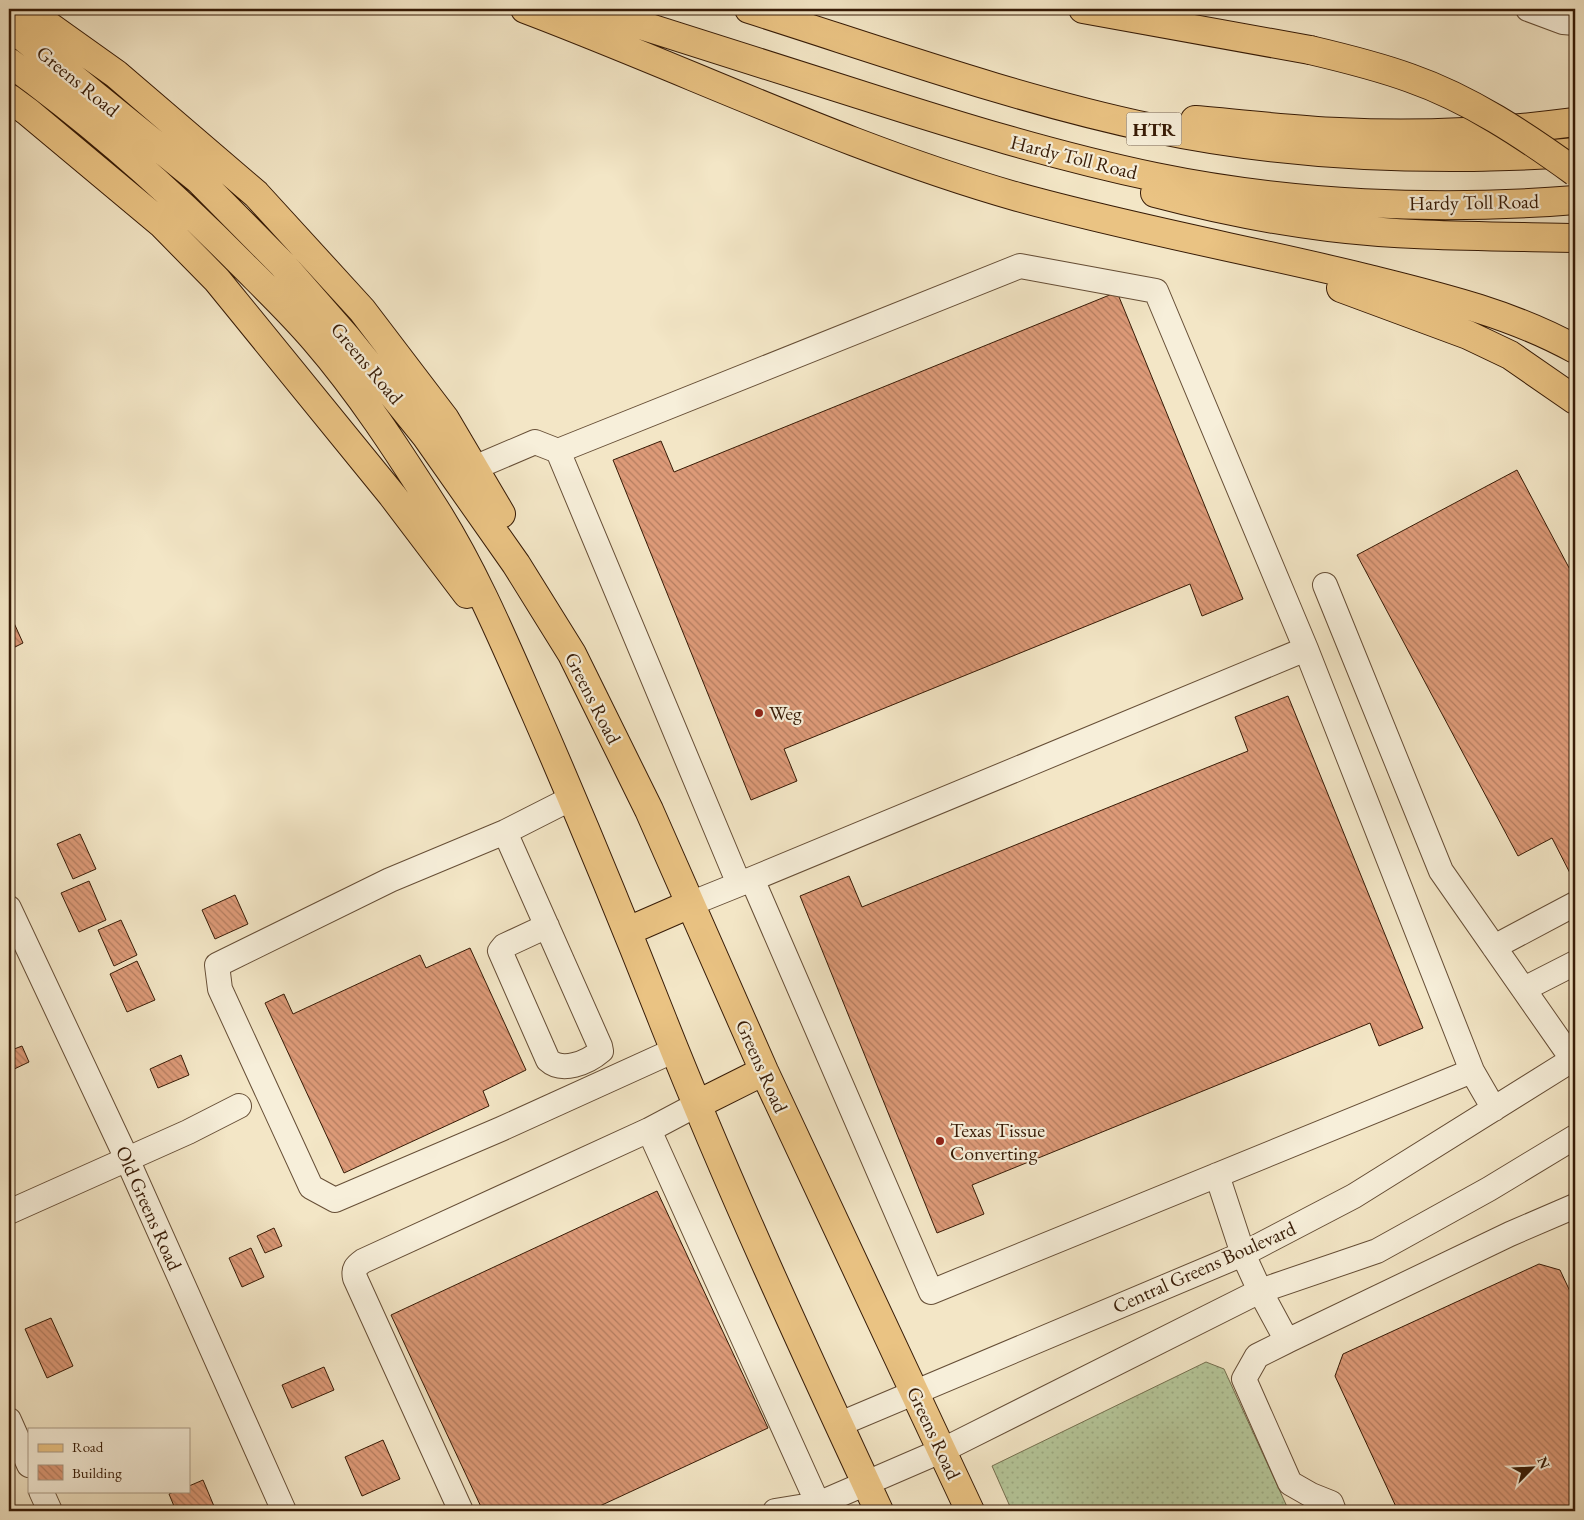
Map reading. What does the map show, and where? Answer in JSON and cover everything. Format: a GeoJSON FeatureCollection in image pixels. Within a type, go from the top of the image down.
{"type":"FeatureCollection","features":[{"type":"Feature","properties":{"kind":"main road"},"geometry":{"type":"LineString","coordinates":[[25,9],[116,74],[256,194],[362,310],[445,419],[524,553],[572,654]]}},
{"type":"Feature","properties":{"kind":"main road"},"geometry":{"type":"LineString","coordinates":[[525,9],[853,140],[967,181],[1076,212],[1438,296],[1513,321],[1575,349]]}},
{"type":"Feature","properties":{"kind":"main road","name":"Hardy Toll Road"},"geometry":{"type":"LineString","coordinates":[[590,9],[1032,147],[1157,177],[1289,196],[1360,202],[1497,204],[1575,200]]}},
{"type":"Feature","properties":{"kind":"main road","name":"HTR"},"geometry":{"type":"LineString","coordinates":[[749,9],[982,83],[1079,110],[1202,138],[1246,145],[1314,151],[1437,157],[1575,152]]}},
{"type":"Feature","properties":{"kind":"main road"},"geometry":{"type":"LineString","coordinates":[[1083,9],[1310,50],[1359,61],[1436,89],[1493,117],[1540,146],[1575,172]]}},
{"type":"Feature","properties":{"kind":"main road","name":"Greens Road"},"geometry":{"type":"LineString","coordinates":[[16,33],[199,180],[283,265],[347,338],[426,436],[516,564],[572,654],[649,810],[764,1071],[970,1511]]}},
{"type":"Feature","properties":{"kind":"main road","name":"Greens Road"},"geometry":{"type":"LineString","coordinates":[[9,62],[57,97],[180,201],[316,341],[374,418],[438,512],[477,585],[506,648],[572,798],[698,1104],[785,1305],[878,1511]]}},
{"type":"Feature","properties":{"kind":"main road"},"geometry":{"type":"LineString","coordinates":[[9,98],[162,224],[217,280],[392,495],[506,648]]}},
{"type":"Feature","properties":{"kind":"main road"},"geometry":{"type":"LineString","coordinates":[[1079,110],[1338,132],[1383,133],[1538,127],[1575,122]]}},
{"type":"Feature","properties":{"kind":"main road"},"geometry":{"type":"LineString","coordinates":[[1032,147],[1104,178],[1147,191],[1275,220],[1398,233],[1575,238]]}},
{"type":"Feature","properties":{"kind":"main road"},"geometry":{"type":"LineString","coordinates":[[1202,242],[1322,281],[1468,335],[1510,355],[1575,400]]}},
{"type":"Feature","properties":{"kind":"main road"},"geometry":{"type":"LineString","coordinates":[[628,931],[690,904]]}},
{"type":"Feature","properties":{"kind":"main road"},"geometry":{"type":"LineString","coordinates":[[698,1104],[764,1071]]}},
{"type":"Feature","properties":{"kind":"street"},"geometry":{"type":"LineString","coordinates":[[1528,9],[1563,22],[1575,23]]}},
{"type":"Feature","properties":{"kind":"street"},"geometry":{"type":"LineString","coordinates":[[474,468],[535,442],[558,451],[1020,266],[1156,291],[1306,649],[1472,1071],[1494,1109]]}},
{"type":"Feature","properties":{"kind":"street"},"geometry":{"type":"LineString","coordinates":[[558,451],[746,881],[930,1292],[1472,1071]]}},
{"type":"Feature","properties":{"kind":"street"},"geometry":{"type":"LineString","coordinates":[[1325,585],[1441,871],[1575,1060]]}},
{"type":"Feature","properties":{"kind":"street"},"geometry":{"type":"LineString","coordinates":[[690,904],[1306,649]]}},
{"type":"Feature","properties":{"kind":"street"},"geometry":{"type":"LineString","coordinates":[[572,798],[505,832],[390,880],[218,965],[220,989],[311,1188],[336,1200],[501,1129],[675,1050]]}},
{"type":"Feature","properties":{"kind":"street"},"geometry":{"type":"LineString","coordinates":[[505,832],[547,926],[600,1046],[600,1051],[595,1056],[566,1067],[554,1066],[548,1060],[500,951],[504,946],[547,926]]}},
{"type":"Feature","properties":{"kind":"street"},"geometry":{"type":"LineString","coordinates":[[1494,947],[1575,904]]}},
{"type":"Feature","properties":{"kind":"street","name":"Old Greens Road"},"geometry":{"type":"LineString","coordinates":[[9,908],[127,1159],[284,1511]]}},
{"type":"Feature","properties":{"kind":"street"},"geometry":{"type":"LineString","coordinates":[[1524,989],[1575,962]]}},
{"type":"Feature","properties":{"kind":"street","name":"Central Greens Boulevard"},"geometry":{"type":"LineString","coordinates":[[840,1424],[1243,1254],[1354,1196],[1575,1060]]}},
{"type":"Feature","properties":{"kind":"street"},"geometry":{"type":"LineString","coordinates":[[461,1511],[355,1278],[356,1266],[363,1261],[649,1130],[698,1104]]}},
{"type":"Feature","properties":{"kind":"street"},"geometry":{"type":"LineString","coordinates":[[9,1212],[239,1106]]}},
{"type":"Feature","properties":{"kind":"street"},"geometry":{"type":"LineString","coordinates":[[649,1130],[820,1508]]}},
{"type":"Feature","properties":{"kind":"street"},"geometry":{"type":"LineString","coordinates":[[775,1511],[820,1508],[866,1483],[942,1450],[1260,1291],[1377,1251],[1489,1189],[1575,1137]]}},
{"type":"Feature","properties":{"kind":"street"},"geometry":{"type":"LineString","coordinates":[[1217,1175],[1243,1254],[1260,1291],[1287,1341]]}},
{"type":"Feature","properties":{"kind":"street"},"geometry":{"type":"LineString","coordinates":[[1334,1511],[1331,1503],[1310,1496],[1290,1483],[1244,1379],[1257,1356],[1510,1234],[1575,1206]]}},
{"type":"Feature","properties":{"kind":"street"},"geometry":{"type":"LineString","coordinates":[[9,1420],[28,1463]]}},
{"type":"Feature","properties":{"kind":"street"},"geometry":{"type":"LineString","coordinates":[[41,1492],[50,1511]]}},
{"type":"Feature","properties":{"kind":"green space"},"geometry":{"type":"Polygon","coordinates":[[[1206,1362],[1224,1369],[1289,1511],[1012,1511],[992,1466],[1206,1362]]]}},
{"type":"Feature","properties":{"kind":"building"},"geometry":{"type":"Polygon","coordinates":[[[1117,292],[1243,599],[1202,616],[1190,584],[784,749],[797,781],[751,800],[613,460],[661,441],[674,472],[1117,292]]]}},
{"type":"Feature","properties":{"kind":"building"},"geometry":{"type":"Polygon","coordinates":[[[1517,470],[1575,579],[1575,875],[1572,877],[1552,838],[1518,856],[1357,555],[1517,470]]]}},
{"type":"Feature","properties":{"kind":"building"},"geometry":{"type":"Polygon","coordinates":[[[14,623],[23,643],[9,650],[9,625],[14,623]]]}},
{"type":"Feature","properties":{"kind":"building"},"geometry":{"type":"Polygon","coordinates":[[[1288,696],[1423,1028],[1379,1046],[1370,1023],[972,1185],[984,1214],[937,1233],[800,896],[849,876],[862,907],[1248,751],[1235,717],[1288,696]]]}},
{"type":"Feature","properties":{"kind":"building"},"geometry":{"type":"Polygon","coordinates":[[[80,834],[96,869],[73,879],[57,844],[80,834]]]}},
{"type":"Feature","properties":{"kind":"building"},"geometry":{"type":"Polygon","coordinates":[[[89,881],[106,920],[79,932],[61,893],[89,881]]]}},
{"type":"Feature","properties":{"kind":"building"},"geometry":{"type":"Polygon","coordinates":[[[235,895],[248,924],[215,939],[202,910],[235,895]]]}},
{"type":"Feature","properties":{"kind":"building"},"geometry":{"type":"Polygon","coordinates":[[[121,920],[137,955],[114,966],[98,930],[121,920]]]}},
{"type":"Feature","properties":{"kind":"building"},"geometry":{"type":"Polygon","coordinates":[[[470,948],[526,1070],[483,1091],[489,1106],[344,1173],[265,1003],[284,994],[293,1014],[420,955],[426,968],[470,948]]]}},
{"type":"Feature","properties":{"kind":"building"},"geometry":{"type":"Polygon","coordinates":[[[137,961],[155,1000],[127,1012],[110,974],[137,961]]]}},
{"type":"Feature","properties":{"kind":"building"},"geometry":{"type":"Polygon","coordinates":[[[22,1046],[29,1062],[10,1071],[9,1051],[22,1046]]]}},
{"type":"Feature","properties":{"kind":"building"},"geometry":{"type":"Polygon","coordinates":[[[181,1055],[189,1075],[158,1088],[150,1069],[181,1055]]]}},
{"type":"Feature","properties":{"kind":"building"},"geometry":{"type":"Polygon","coordinates":[[[657,1191],[768,1428],[589,1511],[483,1511],[391,1315],[657,1191]]]}},
{"type":"Feature","properties":{"kind":"building"},"geometry":{"type":"Polygon","coordinates":[[[274,1228],[282,1246],[265,1253],[257,1236],[274,1228]]]}},
{"type":"Feature","properties":{"kind":"building"},"geometry":{"type":"Polygon","coordinates":[[[251,1248],[264,1277],[242,1287],[229,1258],[251,1248]]]}},
{"type":"Feature","properties":{"kind":"building"},"geometry":{"type":"Polygon","coordinates":[[[1539,1264],[1560,1270],[1575,1302],[1575,1511],[1398,1511],[1335,1376],[1343,1354],[1539,1264]]]}},
{"type":"Feature","properties":{"kind":"building"},"geometry":{"type":"Polygon","coordinates":[[[51,1318],[73,1366],[47,1378],[25,1329],[51,1318]]]}},
{"type":"Feature","properties":{"kind":"building"},"geometry":{"type":"Polygon","coordinates":[[[324,1367],[334,1390],[292,1408],[282,1385],[324,1367]]]}},
{"type":"Feature","properties":{"kind":"building"},"geometry":{"type":"Polygon","coordinates":[[[383,1440],[400,1479],[362,1496],[345,1457],[383,1440]]]}},
{"type":"Feature","properties":{"kind":"building"},"geometry":{"type":"Polygon","coordinates":[[[203,1480],[216,1511],[190,1511],[188,1507],[176,1511],[169,1494],[174,1492],[190,1492],[190,1486],[203,1480]]]}},
{"type":"Feature","properties":{"kind":"place","name":"Weg"},"geometry":{"type":"Point","coordinates":[759,713]}},
{"type":"Feature","properties":{"kind":"place","name":"Texas Tissue Converting"},"geometry":{"type":"Point","coordinates":[940,1141]}}]}
